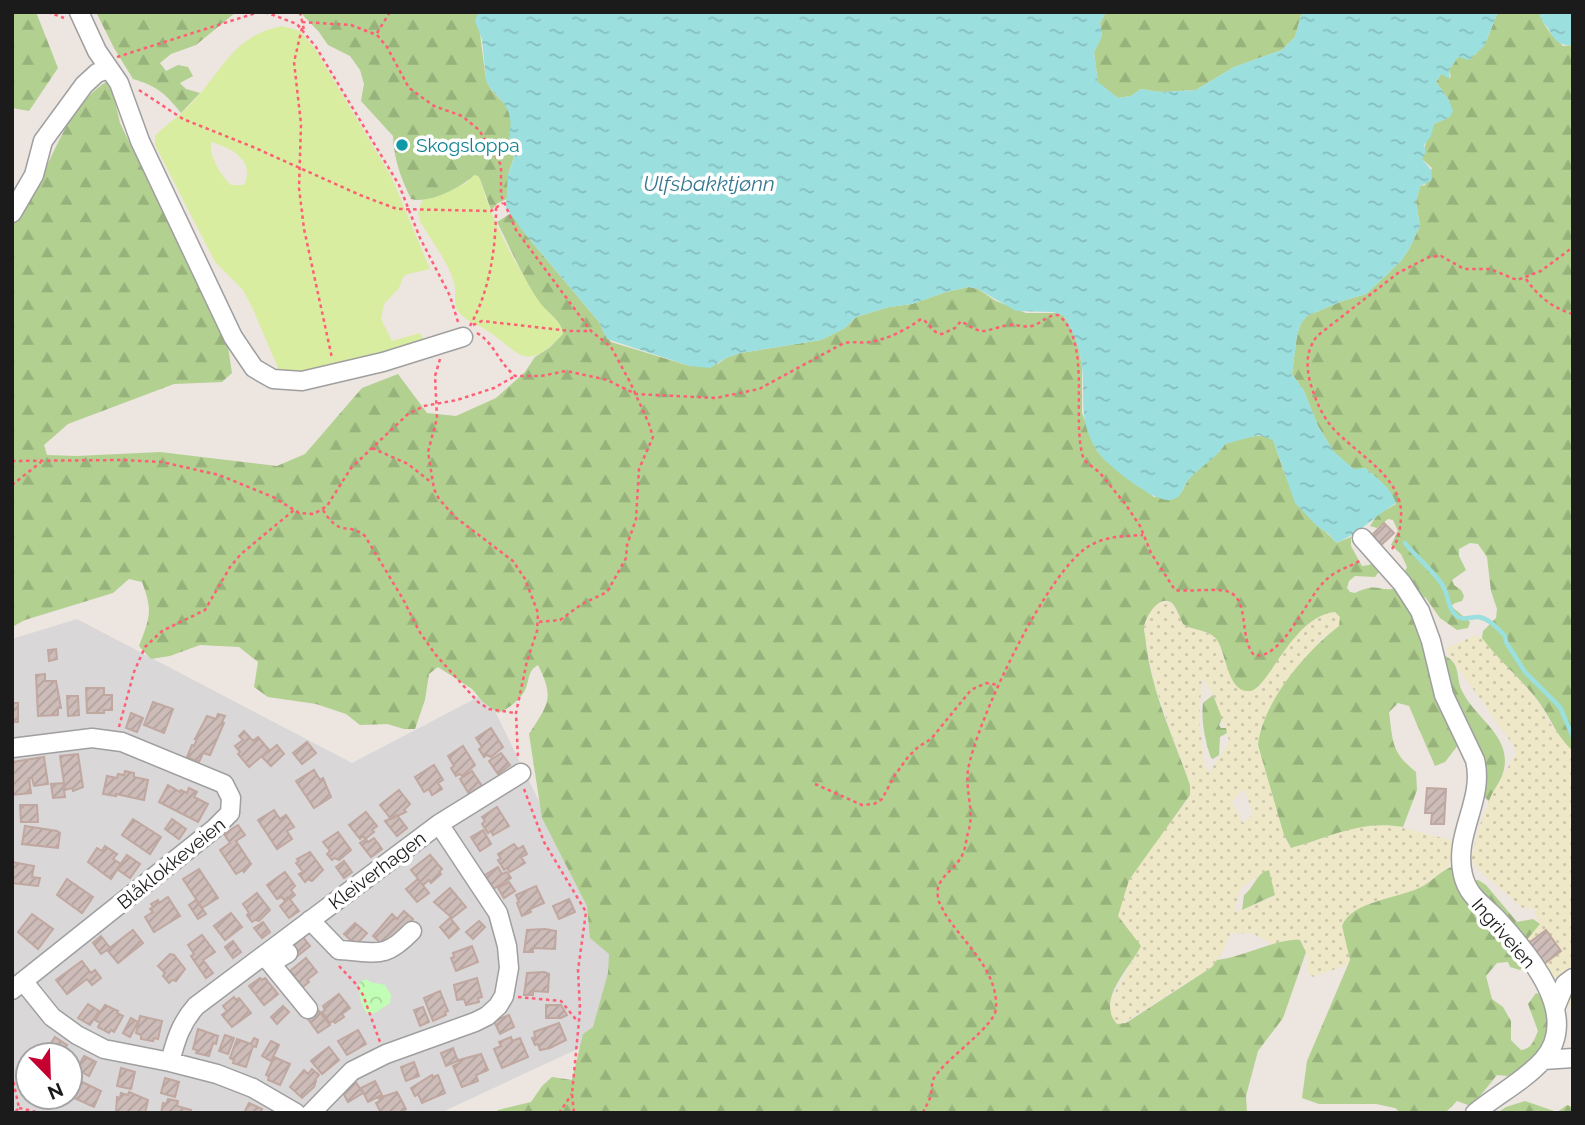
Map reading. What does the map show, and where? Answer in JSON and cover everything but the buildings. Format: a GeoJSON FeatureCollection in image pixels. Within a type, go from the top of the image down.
{"type":"FeatureCollection","features":[{"type":"Feature","properties":{"kind":"street"},"geometry":{"type":"LineString","coordinates":[[79,12],[91,40],[111,71],[140,141],[233,337],[248,362],[262,375],[281,381],[302,381],[330,376],[460,334]]}},
{"type":"Feature","properties":{"kind":"street"},"geometry":{"type":"LineString","coordinates":[[12,213],[34,175],[43,141],[84,85],[97,73],[111,71]]}},
{"type":"Feature","properties":{"kind":"street","name":"Ingriveien"},"geometry":{"type":"LineString","coordinates":[[1373,548],[1402,583],[1420,611],[1431,641],[1444,695],[1475,760],[1478,771],[1476,794],[1460,852],[1467,888],[1525,954],[1552,995],[1556,1006]]}},
{"type":"Feature","properties":{"kind":"street","name":"Blåklokkeveien"},"geometry":{"type":"LineString","coordinates":[[12,748],[92,738],[115,741],[224,784],[230,798],[230,813],[214,829],[18,986]]}},
{"type":"Feature","properties":{"kind":"street"},"geometry":{"type":"LineString","coordinates":[[439,824],[521,773]]}},
{"type":"Feature","properties":{"kind":"street","name":"Kleiverhagen"},"geometry":{"type":"LineString","coordinates":[[170,1062],[177,1033],[184,1019],[196,1006],[268,959],[310,920],[439,824],[498,914],[504,928],[509,968],[504,996]]}},
{"type":"Feature","properties":{"kind":"street"},"geometry":{"type":"LineString","coordinates":[[310,920],[339,950],[387,952],[401,943],[412,931]]}},
{"type":"Feature","properties":{"kind":"street"},"geometry":{"type":"LineString","coordinates":[[288,953],[268,959],[308,1009]]}},
{"type":"Feature","properties":{"kind":"street"},"geometry":{"type":"LineString","coordinates":[[1475,1113],[1543,1060],[1557,1032],[1556,1006],[1559,995],[1573,978]]}},
{"type":"Feature","properties":{"kind":"street"},"geometry":{"type":"LineString","coordinates":[[18,986],[52,1017],[104,1049],[217,1074],[253,1088],[296,1113]]}},
{"type":"Feature","properties":{"kind":"street"},"geometry":{"type":"LineString","coordinates":[[311,1113],[352,1071],[386,1055],[487,1017],[504,996]]}},
{"type":"Feature","properties":{"kind":"street"},"geometry":{"type":"LineString","coordinates":[[1543,1060],[1573,1058]]}},
{"type":"Feature","properties":{"kind":"path"},"geometry":{"type":"LineString","coordinates":[[111,71],[259,12]]}},
{"type":"Feature","properties":{"kind":"path"},"geometry":{"type":"LineString","coordinates":[[265,12],[289,20],[303,29],[390,169],[450,296],[456,315]]}},
{"type":"Feature","properties":{"kind":"path"},"geometry":{"type":"LineString","coordinates":[[300,12],[303,29],[294,62],[301,124],[298,168],[302,218],[332,353],[330,376]]}},
{"type":"Feature","properties":{"kind":"path"},"geometry":{"type":"LineString","coordinates":[[377,34],[390,12]]}},
{"type":"Feature","properties":{"kind":"path"},"geometry":{"type":"LineString","coordinates":[[302,22],[322,21],[351,25],[377,34],[409,88],[434,106],[462,116],[479,130],[500,165],[503,203],[526,246],[591,331],[611,347],[636,394],[653,437],[639,469],[636,519],[627,545],[626,558],[607,592],[582,604],[560,620],[538,622]]}},
{"type":"Feature","properties":{"kind":"path"},"geometry":{"type":"LineString","coordinates":[[111,71],[183,119],[253,146],[374,201],[409,211],[417,208],[491,211],[503,203]]}},
{"type":"Feature","properties":{"kind":"path"},"geometry":{"type":"LineString","coordinates":[[496,207],[492,262],[482,300],[435,376],[437,418],[428,452],[433,484],[439,499],[455,517],[506,553],[519,569],[536,603],[538,622],[516,713],[517,755],[525,794],[544,842],[586,912],[578,970],[580,1010],[572,1094],[573,1113]]}},
{"type":"Feature","properties":{"kind":"path"},"geometry":{"type":"LineString","coordinates":[[12,461],[162,462],[219,475],[307,514],[323,510],[351,468],[408,415],[424,406],[494,388],[515,376],[541,376],[566,371],[607,380],[636,394],[706,398],[748,392],[771,383],[842,344],[850,341],[876,341],[921,319],[934,331],[942,334],[955,328],[961,321],[970,328],[983,332],[1010,325],[1030,327],[1052,315],[1058,316],[1067,324],[1079,362],[1078,429],[1084,460],[1100,473],[1126,505],[1151,553],[1175,590],[1227,591],[1236,598],[1243,611],[1245,643],[1257,656],[1271,651],[1286,635],[1327,578],[1360,561],[1373,548],[1393,547],[1399,534],[1402,510],[1399,494],[1390,481],[1339,435],[1314,397],[1307,362],[1311,343],[1385,283],[1413,264],[1429,257],[1441,256],[1464,268],[1484,268],[1511,279],[1526,279],[1558,260],[1573,247]]}},
{"type":"Feature","properties":{"kind":"path"},"geometry":{"type":"LineString","coordinates":[[1526,279],[1536,294],[1573,314]]}},
{"type":"Feature","properties":{"kind":"path"},"geometry":{"type":"LineString","coordinates":[[460,334],[482,321],[591,331]]}},
{"type":"Feature","properties":{"kind":"path"},"geometry":{"type":"LineString","coordinates":[[460,334],[480,334],[491,345],[502,364],[515,376]]}},
{"type":"Feature","properties":{"kind":"path"},"geometry":{"type":"LineString","coordinates":[[372,448],[408,464],[433,484]]}},
{"type":"Feature","properties":{"kind":"path"},"geometry":{"type":"LineString","coordinates":[[12,485],[41,462]]}},
{"type":"Feature","properties":{"kind":"path"},"geometry":{"type":"LineString","coordinates":[[115,741],[134,672],[145,647],[162,631],[205,610],[235,561],[293,510]]}},
{"type":"Feature","properties":{"kind":"path"},"geometry":{"type":"LineString","coordinates":[[323,510],[333,524],[355,530],[365,536],[392,579],[419,631],[468,693],[488,709],[516,713]]}},
{"type":"Feature","properties":{"kind":"path"},"geometry":{"type":"LineString","coordinates":[[923,1113],[935,1076],[995,1017],[997,1007],[989,978],[979,958],[938,900],[937,887],[963,853],[972,811],[968,772],[975,743],[999,685],[1052,585],[1073,559],[1089,545],[1102,540],[1143,536]]}},
{"type":"Feature","properties":{"kind":"path"},"geometry":{"type":"LineString","coordinates":[[816,784],[862,805],[874,804],[882,799],[908,757],[931,739],[971,690],[986,683],[999,685]]}},
{"type":"Feature","properties":{"kind":"path"},"geometry":{"type":"LineString","coordinates":[[332,959],[363,995],[386,1055]]}},
{"type":"Feature","properties":{"kind":"path"},"geometry":{"type":"LineString","coordinates":[[504,996],[561,1001],[578,1022]]}},
{"type":"Feature","properties":{"kind":"path"},"geometry":{"type":"LineString","coordinates":[[559,1113],[572,1094]]}},
{"type":"Feature","properties":{"kind":"shaded area"},"geometry":{"type":"Polygon","coordinates":[[[1157,604],[1172,604],[1183,624],[1210,634],[1217,640],[1233,682],[1259,688],[1298,632],[1324,613],[1335,612],[1341,617],[1339,626],[1320,640],[1258,746],[1289,847],[1356,827],[1387,824],[1451,840],[1454,854],[1448,867],[1422,887],[1342,926],[1350,956],[1347,965],[1313,977],[1309,974],[1308,956],[1300,940],[1274,945],[1254,934],[1233,933],[1212,967],[1120,1025],[1112,1019],[1109,1009],[1111,999],[1141,946],[1118,916],[1119,909],[1129,880],[1153,843],[1186,803],[1190,785],[1156,689],[1148,654],[1144,628],[1150,611],[1157,604]],[[1202,678],[1199,720],[1205,766],[1209,773],[1229,740],[1213,695],[1202,678]],[[1244,789],[1232,802],[1243,823],[1253,814],[1244,789]],[[1265,871],[1240,889],[1234,912],[1274,897],[1265,871]]]}},
{"type":"Feature","properties":{"kind":"shaded area"},"geometry":{"type":"Polygon","coordinates":[[[77,619],[352,763],[486,693],[633,993],[586,1045],[440,1113],[12,1113],[12,639],[77,619]]]}},
{"type":"Feature","properties":{"kind":"shaded area"},"geometry":{"type":"Polygon","coordinates":[[[1476,635],[1482,638],[1530,692],[1573,751],[1573,1010],[1522,946],[1540,924],[1535,914],[1537,909],[1523,908],[1475,867],[1471,858],[1493,791],[1516,754],[1516,749],[1446,651],[1449,647],[1476,635]]]}},
{"type":"Feature","properties":{"kind":"green space"},"geometry":{"type":"Polygon","coordinates":[[[12,12],[36,12],[58,68],[29,111],[12,108],[12,12]]]}},
{"type":"Feature","properties":{"kind":"green space"},"geometry":{"type":"Polygon","coordinates":[[[96,12],[236,12],[196,45],[171,54],[160,63],[166,71],[178,65],[188,67],[193,76],[180,83],[186,89],[200,93],[181,113],[160,92],[133,79],[96,12]]]}},
{"type":"Feature","properties":{"kind":"green space"},"geometry":{"type":"Polygon","coordinates":[[[300,12],[478,12],[487,82],[507,107],[511,117],[510,139],[515,153],[508,175],[507,199],[491,210],[480,179],[474,175],[444,194],[426,199],[411,199],[399,169],[393,136],[361,101],[364,84],[360,70],[350,56],[328,45],[300,12]]]}},
{"type":"Feature","properties":{"kind":"green space"},"geometry":{"type":"Polygon","coordinates":[[[1106,12],[1302,12],[1295,37],[1282,50],[1234,67],[1196,90],[1160,92],[1141,89],[1131,96],[1118,98],[1098,83],[1094,52],[1102,36],[1100,23],[1106,12]]]}},
{"type":"Feature","properties":{"kind":"green space"},"geometry":{"type":"Polygon","coordinates":[[[1498,12],[1539,12],[1545,26],[1563,46],[1573,45],[1573,751],[1559,735],[1534,696],[1482,638],[1483,631],[1496,618],[1497,609],[1491,591],[1487,557],[1478,544],[1470,543],[1459,549],[1459,556],[1466,570],[1452,580],[1464,596],[1462,601],[1451,606],[1470,622],[1468,628],[1457,630],[1440,618],[1425,597],[1420,603],[1443,655],[1456,666],[1462,691],[1493,730],[1504,751],[1502,776],[1489,801],[1482,795],[1462,740],[1445,762],[1435,766],[1409,706],[1398,703],[1389,712],[1393,739],[1402,758],[1416,772],[1417,790],[1403,827],[1387,825],[1359,828],[1291,848],[1284,835],[1258,745],[1268,712],[1277,695],[1300,664],[1339,626],[1340,617],[1335,612],[1306,626],[1294,638],[1265,679],[1250,691],[1242,690],[1232,679],[1214,636],[1183,624],[1173,604],[1168,601],[1158,603],[1154,607],[1144,628],[1149,662],[1158,698],[1190,785],[1190,795],[1129,880],[1118,916],[1141,946],[1112,994],[1111,1015],[1117,1024],[1126,1023],[1212,967],[1217,960],[1281,942],[1300,940],[1306,952],[1283,1018],[1258,1051],[1246,1096],[1247,1113],[496,1113],[498,1110],[531,1102],[552,1077],[572,1080],[583,1034],[593,1027],[608,973],[609,954],[590,938],[587,906],[542,818],[529,734],[545,708],[548,694],[538,665],[530,673],[520,697],[510,707],[498,713],[472,689],[438,667],[429,674],[425,700],[415,729],[404,729],[387,724],[360,725],[346,714],[316,704],[268,697],[254,687],[258,662],[239,647],[200,645],[170,656],[151,659],[139,646],[149,614],[142,582],[129,579],[113,593],[25,620],[12,627],[12,223],[36,189],[64,130],[76,112],[89,96],[106,82],[113,93],[120,123],[228,347],[232,373],[222,382],[174,384],[68,424],[44,445],[47,455],[160,452],[277,466],[305,454],[362,388],[398,374],[427,413],[456,416],[496,398],[525,372],[535,357],[563,334],[558,321],[541,304],[528,284],[497,222],[511,213],[526,235],[599,322],[611,342],[690,366],[718,364],[740,353],[821,340],[845,328],[856,317],[969,287],[1026,313],[1060,313],[1078,343],[1082,367],[1082,413],[1097,451],[1104,459],[1154,497],[1177,497],[1190,478],[1225,444],[1256,436],[1273,439],[1291,489],[1308,516],[1336,543],[1351,537],[1351,546],[1362,566],[1374,562],[1381,569],[1375,577],[1355,576],[1349,581],[1347,588],[1350,592],[1374,587],[1397,588],[1407,567],[1401,554],[1391,545],[1398,531],[1393,520],[1388,519],[1377,528],[1370,526],[1377,515],[1396,504],[1387,488],[1370,472],[1365,468],[1354,470],[1334,452],[1318,426],[1304,391],[1292,374],[1297,335],[1307,316],[1366,294],[1401,261],[1409,249],[1420,226],[1416,202],[1420,186],[1425,185],[1432,168],[1422,159],[1426,141],[1434,124],[1450,117],[1449,100],[1436,82],[1441,74],[1451,77],[1449,70],[1458,57],[1475,55],[1487,39],[1498,12]]]}},
{"type":"Feature","properties":{"kind":"green space"},"geometry":{"type":"Polygon","coordinates":[[[282,26],[300,31],[315,49],[392,178],[430,269],[403,277],[399,288],[384,304],[381,319],[392,341],[420,333],[426,344],[282,377],[243,290],[215,262],[155,145],[155,136],[192,103],[240,46],[265,31],[282,26]],[[211,142],[212,154],[220,171],[231,185],[244,185],[247,168],[244,162],[233,151],[211,142]]]}},
{"type":"Feature","properties":{"kind":"green space"},"geometry":{"type":"Polygon","coordinates":[[[473,175],[480,179],[498,226],[523,275],[562,329],[563,334],[539,354],[530,357],[514,351],[459,312],[452,275],[420,221],[418,213],[422,200],[465,184],[473,175]]]}},
{"type":"Feature","properties":{"kind":"green space"},"geometry":{"type":"Polygon","coordinates":[[[1213,695],[1222,718],[1219,725],[1226,728],[1227,733],[1220,737],[1219,755],[1213,759],[1205,738],[1203,703],[1213,695]]]}},
{"type":"Feature","properties":{"kind":"green space"},"geometry":{"type":"Polygon","coordinates":[[[1455,866],[1462,882],[1478,880],[1486,885],[1517,922],[1533,919],[1540,924],[1518,950],[1524,966],[1520,970],[1510,967],[1508,962],[1497,963],[1486,976],[1492,999],[1503,1007],[1511,1021],[1511,1040],[1521,1050],[1530,1046],[1538,1031],[1528,1004],[1536,993],[1547,997],[1551,1031],[1540,1051],[1516,1074],[1497,1075],[1476,1101],[1468,1105],[1457,1101],[1445,1113],[1401,1113],[1395,1108],[1376,1104],[1319,1104],[1302,1098],[1307,1061],[1350,960],[1342,926],[1347,917],[1366,905],[1423,886],[1446,869],[1455,866]]]}},
{"type":"Feature","properties":{"kind":"green space"},"geometry":{"type":"Polygon","coordinates":[[[1269,870],[1275,895],[1242,910],[1244,895],[1261,874],[1269,870]]]}},
{"type":"Feature","properties":{"kind":"green space"},"geometry":{"type":"Polygon","coordinates":[[[367,979],[385,985],[391,995],[390,1003],[375,1013],[368,1014],[362,1003],[359,986],[359,982],[367,979]]]}},
{"type":"Feature","properties":{"kind":"green space"},"geometry":{"type":"Polygon","coordinates":[[[1525,1101],[1557,1112],[1567,1105],[1573,1107],[1573,1113],[1497,1113],[1525,1101]]]}},
{"type":"Feature","properties":{"kind":"water","name":"Ulfsbakktjønn"},"geometry":{"type":"Polygon","coordinates":[[[478,12],[1106,12],[1100,23],[1102,36],[1094,53],[1098,82],[1118,98],[1131,96],[1141,89],[1160,92],[1196,90],[1234,67],[1282,50],[1295,37],[1302,12],[1498,12],[1484,46],[1469,60],[1458,57],[1449,70],[1450,79],[1441,74],[1436,82],[1449,100],[1453,111],[1450,117],[1434,124],[1431,136],[1424,145],[1426,152],[1422,159],[1430,169],[1432,177],[1431,181],[1420,186],[1416,202],[1420,226],[1409,249],[1401,261],[1366,294],[1307,316],[1297,335],[1292,374],[1304,391],[1318,426],[1334,452],[1354,469],[1365,468],[1370,472],[1387,488],[1396,503],[1352,535],[1336,543],[1295,503],[1273,440],[1259,435],[1225,444],[1191,478],[1177,498],[1170,500],[1154,496],[1116,470],[1101,456],[1092,441],[1086,426],[1081,359],[1064,316],[1053,312],[1016,311],[978,289],[969,287],[856,317],[845,328],[821,340],[740,353],[710,368],[690,366],[607,339],[599,322],[506,208],[508,175],[515,154],[510,142],[507,109],[486,80],[482,39],[475,21],[478,12]]]}},
{"type":"Feature","properties":{"kind":"water"},"geometry":{"type":"Polygon","coordinates":[[[1539,12],[1573,12],[1573,45],[1557,41],[1539,12]]]}},
{"type":"Feature","properties":{"kind":"waterway"},"geometry":{"type":"LineString","coordinates":[[1405,543],[1441,583],[1450,607],[1458,617],[1483,618],[1505,636],[1525,672],[1560,707],[1573,737]]}},
{"type":"Feature","properties":{"kind":"place","name":"Skogsloppa"},"geometry":{"type":"Point","coordinates":[402,145]}}]}
